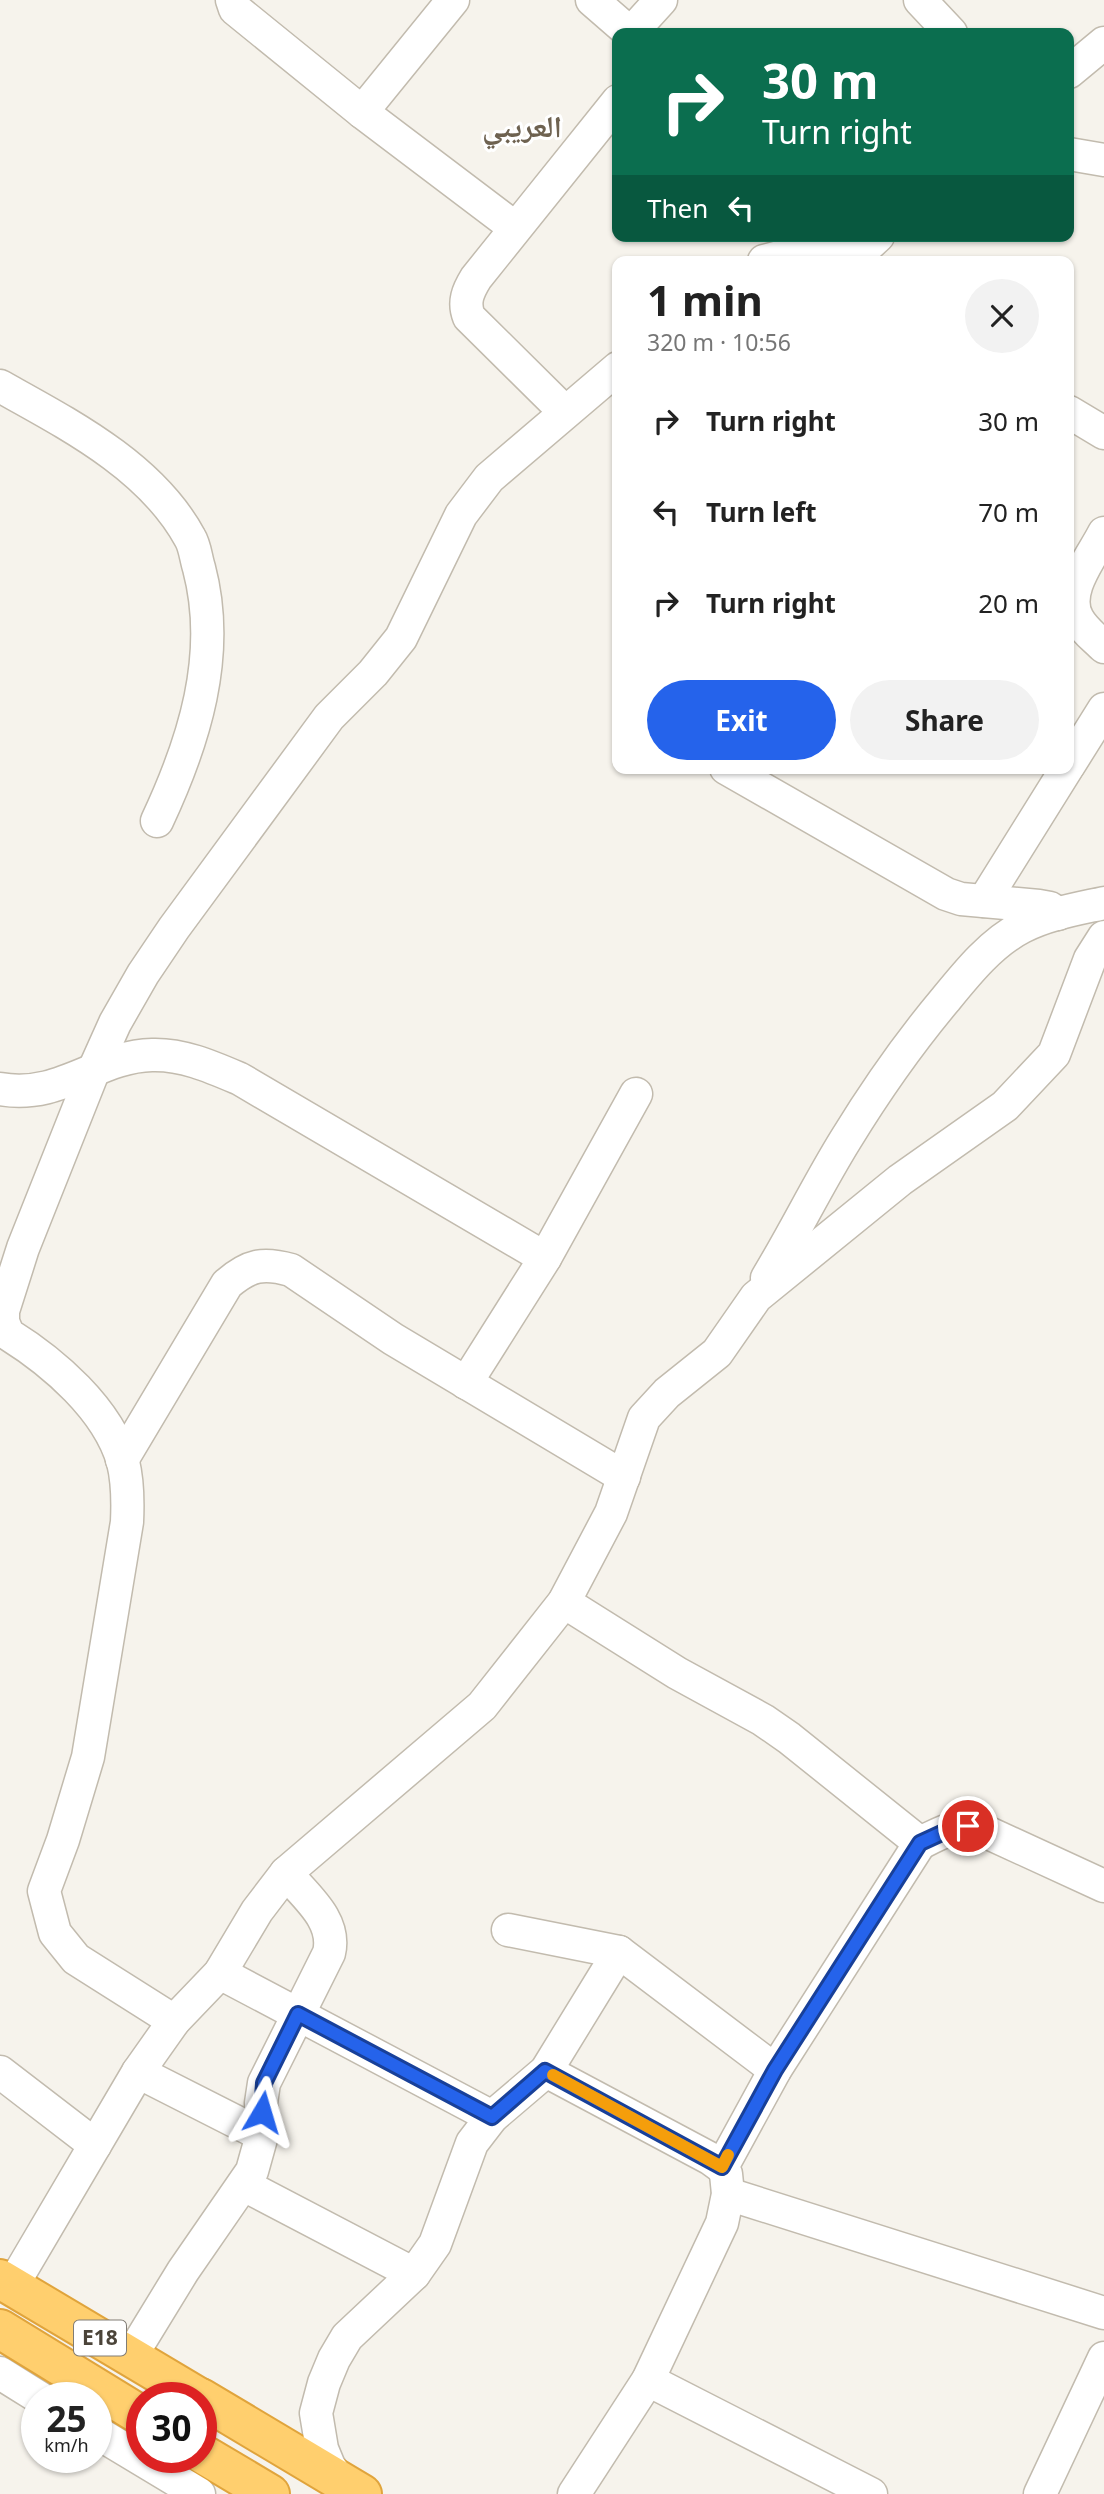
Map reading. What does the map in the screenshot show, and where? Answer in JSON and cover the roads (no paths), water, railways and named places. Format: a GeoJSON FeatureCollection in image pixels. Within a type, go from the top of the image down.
{"type":"FeatureCollection","features":[{"type":"Feature","properties":{"kind":"highway","name":"E18"},"geometry":{"type":"LineString","coordinates":[[6,2283],[174,2382]]}},
{"type":"Feature","properties":{"kind":"highway","name":"E18"},"geometry":{"type":"LineString","coordinates":[[0,2329],[126,2406]]}},
{"type":"Feature","properties":{"kind":"highway","name":"E18"},"geometry":{"type":"LineString","coordinates":[[217,2407],[350,2487]]}},
{"type":"Feature","properties":{"kind":"highway"},"geometry":{"type":"LineString","coordinates":[[217,2463],[270,2494]]}},
{"type":"Feature","properties":{"kind":"street"},"geometry":{"type":"LineString","coordinates":[[232,0],[235,9],[362,112],[514,228]]}},
{"type":"Feature","properties":{"kind":"street"},"geometry":{"type":"LineString","coordinates":[[362,112],[453,0]]}},
{"type":"Feature","properties":{"kind":"street"},"geometry":{"type":"LineString","coordinates":[[592,0],[625,28]]}},
{"type":"Feature","properties":{"kind":"street"},"geometry":{"type":"LineString","coordinates":[[636,28],[661,0]]}},
{"type":"Feature","properties":{"kind":"street"},"geometry":{"type":"LineString","coordinates":[[920,0],[946,28]]}},
{"type":"Feature","properties":{"kind":"street"},"geometry":{"type":"LineString","coordinates":[[1074,68],[1104,43]]}},
{"type":"Feature","properties":{"kind":"street"},"geometry":{"type":"LineString","coordinates":[[565,412],[469,317],[465,307],[468,290],[476,278],[612,108]]}},
{"type":"Feature","properties":{"kind":"street"},"geometry":{"type":"LineString","coordinates":[[1074,155],[1104,160]]}},
{"type":"Feature","properties":{"kind":"street"},"geometry":{"type":"LineString","coordinates":[[783,256],[821,246],[868,245]]}},
{"type":"Feature","properties":{"kind":"street"},"geometry":{"type":"LineString","coordinates":[[174,2021],[76,1959],[55,1933],[44,1891],[64,1840],[90,1745],[127,1521],[128,1500],[122,1460],[105,1426],[75,1385],[8,1334],[3,1322],[3,1311],[11,1245],[115,1023],[174,928],[329,718],[373,673],[401,638],[461,514],[489,478],[612,373]]}},
{"type":"Feature","properties":{"kind":"street"},"geometry":{"type":"LineString","coordinates":[[0,386],[100,444],[130,468],[165,504],[191,539],[204,590],[208,634],[201,703],[178,774],[157,821]]}},
{"type":"Feature","properties":{"kind":"street"},"geometry":{"type":"LineString","coordinates":[[1074,415],[1104,433]]}},
{"type":"Feature","properties":{"kind":"street"},"geometry":{"type":"LineString","coordinates":[[1074,589],[1104,533]]}},
{"type":"Feature","properties":{"kind":"street"},"geometry":{"type":"LineString","coordinates":[[1074,611],[1086,630],[1104,647]]}},
{"type":"Feature","properties":{"kind":"street"},"geometry":{"type":"LineString","coordinates":[[1074,756],[1104,709]]}},
{"type":"Feature","properties":{"kind":"street"},"geometry":{"type":"LineString","coordinates":[[736,774],[933,888],[961,899],[1039,906],[1050,908],[1058,914]]}},
{"type":"Feature","properties":{"kind":"street"},"geometry":{"type":"LineString","coordinates":[[984,901],[1063,774]]}},
{"type":"Feature","properties":{"kind":"street"},"geometry":{"type":"LineString","coordinates":[[6,2283],[95,2146],[138,2071],[174,2021],[220,1973],[257,1911],[286,1872],[482,1706],[564,1602],[611,1513],[644,1418],[667,1393],[717,1353],[756,1297],[845,1140],[929,1019],[978,962],[1001,940],[1023,927],[1058,914],[1104,903]]}},
{"type":"Feature","properties":{"kind":"street"},"geometry":{"type":"LineString","coordinates":[[756,1297],[900,1180],[1005,1106],[1054,1054],[1090,958],[1104,937]]}},
{"type":"Feature","properties":{"kind":"street"},"geometry":{"type":"LineString","coordinates":[[0,1089],[28,1091],[61,1084],[122,1059],[151,1055],[181,1058],[210,1066],[240,1079],[545,1258]]}},
{"type":"Feature","properties":{"kind":"street"},"geometry":{"type":"LineString","coordinates":[[466,1383],[545,1258],[636,1094]]}},
{"type":"Feature","properties":{"kind":"street"},"geometry":{"type":"LineString","coordinates":[[122,1460],[227,1284],[240,1273],[257,1266],[274,1265],[291,1270],[393,1339],[624,1477]]}},
{"type":"Feature","properties":{"kind":"street"},"geometry":{"type":"LineString","coordinates":[[564,1602],[677,1673],[763,1720],[920,1843]]}},
{"type":"Feature","properties":{"kind":"street"},"geometry":{"type":"LineString","coordinates":[[574,2494],[648,2380],[722,2223],[725,2180],[775,2070],[920,1843],[957,1826],[968,1826],[1104,1886]]}},
{"type":"Feature","properties":{"kind":"street"},"geometry":{"type":"LineString","coordinates":[[131,2357],[188,2262],[244,2185],[255,2163],[262,2135],[261,2103],[264,2083],[329,1953],[331,1936],[325,1919],[286,1872]]}},
{"type":"Feature","properties":{"kind":"street"},"geometry":{"type":"LineString","coordinates":[[508,1930],[619,1952],[775,2070]]}},
{"type":"Feature","properties":{"kind":"street"},"geometry":{"type":"LineString","coordinates":[[350,2487],[329,2466],[322,2449],[316,2413],[324,2383],[347,2337],[414,2274],[435,2244],[472,2143],[492,2117],[545,2071],[619,1952]]}},
{"type":"Feature","properties":{"kind":"street"},"geometry":{"type":"LineString","coordinates":[[220,1973],[492,2117]]}},
{"type":"Feature","properties":{"kind":"street"},"geometry":{"type":"LineString","coordinates":[[138,2071],[262,2135]]}},
{"type":"Feature","properties":{"kind":"street"},"geometry":{"type":"LineString","coordinates":[[545,2071],[725,2180],[1104,2313]]}},
{"type":"Feature","properties":{"kind":"street"},"geometry":{"type":"LineString","coordinates":[[0,2072],[95,2146]]}},
{"type":"Feature","properties":{"kind":"street"},"geometry":{"type":"LineString","coordinates":[[244,2185],[414,2274]]}},
{"type":"Feature","properties":{"kind":"street"},"geometry":{"type":"LineString","coordinates":[[1040,2494],[1104,2358]]}},
{"type":"Feature","properties":{"kind":"street"},"geometry":{"type":"LineString","coordinates":[[0,2373],[21,2386]]}},
{"type":"Feature","properties":{"kind":"street"},"geometry":{"type":"LineString","coordinates":[[648,2380],[871,2494]]}},
{"type":"Feature","properties":{"kind":"street"},"geometry":{"type":"LineString","coordinates":[[262,2434],[287,2429],[316,2413]]}},
{"type":"Feature","properties":{"kind":"street"},"geometry":{"type":"LineString","coordinates":[[112,2442],[199,2494]]}},
{"type":"Feature","properties":{"kind":"district","name":"العريبي"},"geometry":{"type":"Point","coordinates":[522,127]}}]}
